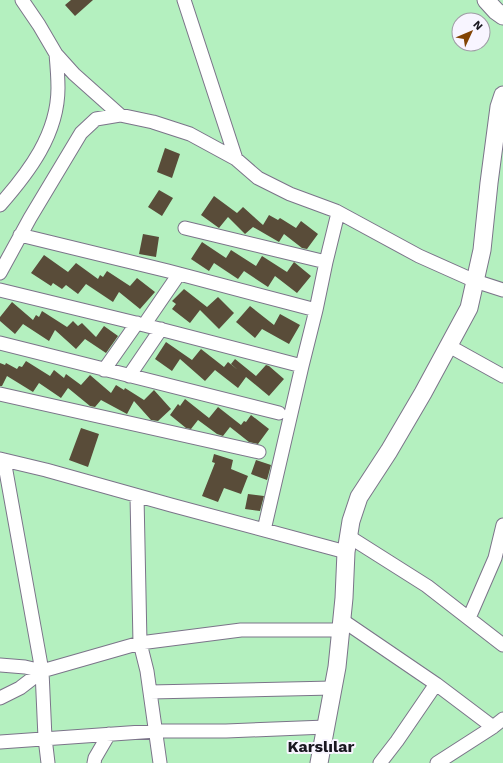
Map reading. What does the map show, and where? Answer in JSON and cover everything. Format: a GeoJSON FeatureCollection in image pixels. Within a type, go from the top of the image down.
{"type":"FeatureCollection","features":[{"type":"Feature","properties":{"kind":"main road"},"geometry":{"type":"LineString","coordinates":[[486,0],[503,16]]}},
{"type":"Feature","properties":{"kind":"main road"},"geometry":{"type":"LineString","coordinates":[[319,763],[337,667],[347,544],[351,520],[359,497],[389,451],[470,308],[482,250],[499,107],[503,95]]}},
{"type":"Feature","properties":{"kind":"street"},"geometry":{"type":"LineString","coordinates":[[22,0],[56,54],[74,74],[120,115]]}},
{"type":"Feature","properties":{"kind":"street"},"geometry":{"type":"LineString","coordinates":[[184,0],[236,159]]}},
{"type":"Feature","properties":{"kind":"street"},"geometry":{"type":"LineString","coordinates":[[0,205],[16,187],[40,152],[55,117],[58,89],[56,54]]}},
{"type":"Feature","properties":{"kind":"street"},"geometry":{"type":"LineString","coordinates":[[0,273],[20,235],[81,133],[96,119],[120,115],[153,122],[190,134],[236,159],[258,178],[290,194],[338,213],[419,256],[475,281],[503,290]]}},
{"type":"Feature","properties":{"kind":"street"},"geometry":{"type":"LineString","coordinates":[[264,530],[338,213]]}},
{"type":"Feature","properties":{"kind":"street"},"geometry":{"type":"LineString","coordinates":[[185,228],[326,262]]}},
{"type":"Feature","properties":{"kind":"street"},"geometry":{"type":"LineString","coordinates":[[20,235],[179,274],[316,310]]}},
{"type":"Feature","properties":{"kind":"street"},"geometry":{"type":"LineString","coordinates":[[104,370],[179,274]]}},
{"type":"Feature","properties":{"kind":"street"},"geometry":{"type":"LineString","coordinates":[[0,290],[161,329],[302,366]]}},
{"type":"Feature","properties":{"kind":"street"},"geometry":{"type":"LineString","coordinates":[[129,376],[161,329]]}},
{"type":"Feature","properties":{"kind":"street"},"geometry":{"type":"LineString","coordinates":[[0,344],[279,413]]}},
{"type":"Feature","properties":{"kind":"street"},"geometry":{"type":"LineString","coordinates":[[449,346],[503,376]]}},
{"type":"Feature","properties":{"kind":"street"},"geometry":{"type":"LineString","coordinates":[[0,394],[259,452]]}},
{"type":"Feature","properties":{"kind":"street"},"geometry":{"type":"LineString","coordinates":[[48,763],[45,738],[42,671],[2,460],[46,470],[264,530],[347,544],[427,586],[503,645]]}},
{"type":"Feature","properties":{"kind":"street"},"geometry":{"type":"LineString","coordinates":[[137,496],[140,643],[147,671],[160,763]]}},
{"type":"Feature","properties":{"kind":"street"},"geometry":{"type":"LineString","coordinates":[[468,618],[501,543],[503,525]]}},
{"type":"Feature","properties":{"kind":"street"},"geometry":{"type":"LineString","coordinates":[[0,698],[20,688],[42,671],[140,643],[242,630],[341,625],[498,723],[437,763]]}},
{"type":"Feature","properties":{"kind":"street"},"geometry":{"type":"LineString","coordinates":[[0,665],[25,667],[42,671]]}},
{"type":"Feature","properties":{"kind":"street"},"geometry":{"type":"LineString","coordinates":[[380,763],[436,684]]}},
{"type":"Feature","properties":{"kind":"street"},"geometry":{"type":"LineString","coordinates":[[150,692],[333,688]]}},
{"type":"Feature","properties":{"kind":"street"},"geometry":{"type":"LineString","coordinates":[[0,742],[156,731],[226,731],[326,727]]}},
{"type":"Feature","properties":{"kind":"street"},"geometry":{"type":"LineString","coordinates":[[94,763],[95,758],[109,734]]}},
{"type":"Feature","properties":{"kind":"green space"},"geometry":{"type":"Polygon","coordinates":[[[0,0],[503,0],[503,763],[0,763],[0,0]]]}},
{"type":"Feature","properties":{"kind":"building"},"geometry":{"type":"Polygon","coordinates":[[[71,0],[93,0],[75,16],[65,5],[71,0]]]}},
{"type":"Feature","properties":{"kind":"building"},"geometry":{"type":"Polygon","coordinates":[[[165,148],[180,154],[172,178],[157,172],[165,148]]]}},
{"type":"Feature","properties":{"kind":"building"},"geometry":{"type":"Polygon","coordinates":[[[159,190],[173,198],[162,216],[148,207],[159,190]]]}},
{"type":"Feature","properties":{"kind":"building"},"geometry":{"type":"Polygon","coordinates":[[[214,196],[237,213],[243,207],[263,225],[269,215],[278,220],[280,218],[296,228],[301,221],[318,234],[307,249],[302,248],[284,234],[279,242],[253,227],[245,234],[228,217],[219,228],[201,215],[214,196]]]}},
{"type":"Feature","properties":{"kind":"building"},"geometry":{"type":"Polygon","coordinates":[[[143,234],[159,237],[156,257],[139,254],[143,234]]]}},
{"type":"Feature","properties":{"kind":"building"},"geometry":{"type":"Polygon","coordinates":[[[202,242],[226,258],[231,250],[256,266],[262,256],[287,272],[294,262],[311,276],[297,293],[275,276],[268,287],[244,271],[238,279],[214,263],[209,271],[191,259],[202,242]]]}},
{"type":"Feature","properties":{"kind":"building"},"geometry":{"type":"Polygon","coordinates":[[[44,255],[68,272],[76,263],[98,279],[100,275],[103,277],[107,271],[130,286],[137,278],[155,292],[140,309],[119,292],[113,302],[86,284],[78,294],[66,285],[62,289],[53,283],[51,286],[31,273],[44,255]]]}},
{"type":"Feature","properties":{"kind":"building"},"geometry":{"type":"Polygon","coordinates":[[[184,289],[207,307],[218,297],[234,313],[219,329],[200,310],[190,323],[172,309],[176,304],[172,301],[184,289]]]}},
{"type":"Feature","properties":{"kind":"building"},"geometry":{"type":"Polygon","coordinates":[[[12,302],[33,320],[36,315],[39,317],[42,311],[67,327],[73,321],[78,326],[82,323],[96,337],[104,326],[118,336],[106,353],[85,339],[76,349],[55,330],[49,341],[23,324],[15,334],[0,321],[0,317],[12,302]]]}},
{"type":"Feature","properties":{"kind":"building"},"geometry":{"type":"Polygon","coordinates":[[[250,306],[274,325],[280,314],[300,325],[289,344],[262,329],[255,338],[236,322],[250,306]]]}},
{"type":"Feature","properties":{"kind":"building"},"geometry":{"type":"Polygon","coordinates":[[[166,342],[192,360],[201,349],[224,367],[228,362],[238,370],[231,364],[235,359],[256,376],[266,365],[284,379],[269,396],[246,377],[238,388],[215,370],[205,381],[180,359],[172,371],[155,359],[166,342]]]}},
{"type":"Feature","properties":{"kind":"building"},"geometry":{"type":"Polygon","coordinates":[[[26,361],[50,376],[54,370],[64,378],[66,374],[81,385],[90,375],[111,393],[116,385],[124,390],[125,388],[144,400],[154,390],[171,409],[158,421],[151,420],[134,401],[127,414],[101,400],[95,407],[90,406],[68,388],[61,398],[39,383],[33,392],[7,376],[2,386],[0,386],[0,363],[5,365],[6,363],[17,369],[19,366],[22,367],[26,361]]]}},
{"type":"Feature","properties":{"kind":"building"},"geometry":{"type":"Polygon","coordinates":[[[185,399],[209,418],[218,407],[241,425],[244,421],[246,422],[251,415],[269,429],[258,444],[249,442],[230,427],[223,436],[217,434],[198,420],[191,429],[186,428],[170,415],[178,404],[180,406],[185,399]]]}},
{"type":"Feature","properties":{"kind":"building"},"geometry":{"type":"Polygon","coordinates":[[[81,428],[99,434],[88,467],[69,460],[81,428]]]}},
{"type":"Feature","properties":{"kind":"building"},"geometry":{"type":"Polygon","coordinates":[[[214,454],[233,460],[231,469],[248,476],[241,494],[224,488],[218,502],[202,496],[215,463],[212,462],[214,454]]]}},
{"type":"Feature","properties":{"kind":"building"},"geometry":{"type":"Polygon","coordinates":[[[256,460],[271,465],[267,480],[251,474],[256,460]]]}},
{"type":"Feature","properties":{"kind":"building"},"geometry":{"type":"Polygon","coordinates":[[[248,494],[264,496],[260,511],[245,509],[248,494]]]}},
{"type":"Feature","properties":{"kind":"district","name":"Karslılar"},"geometry":{"type":"Point","coordinates":[321,746]}}]}
